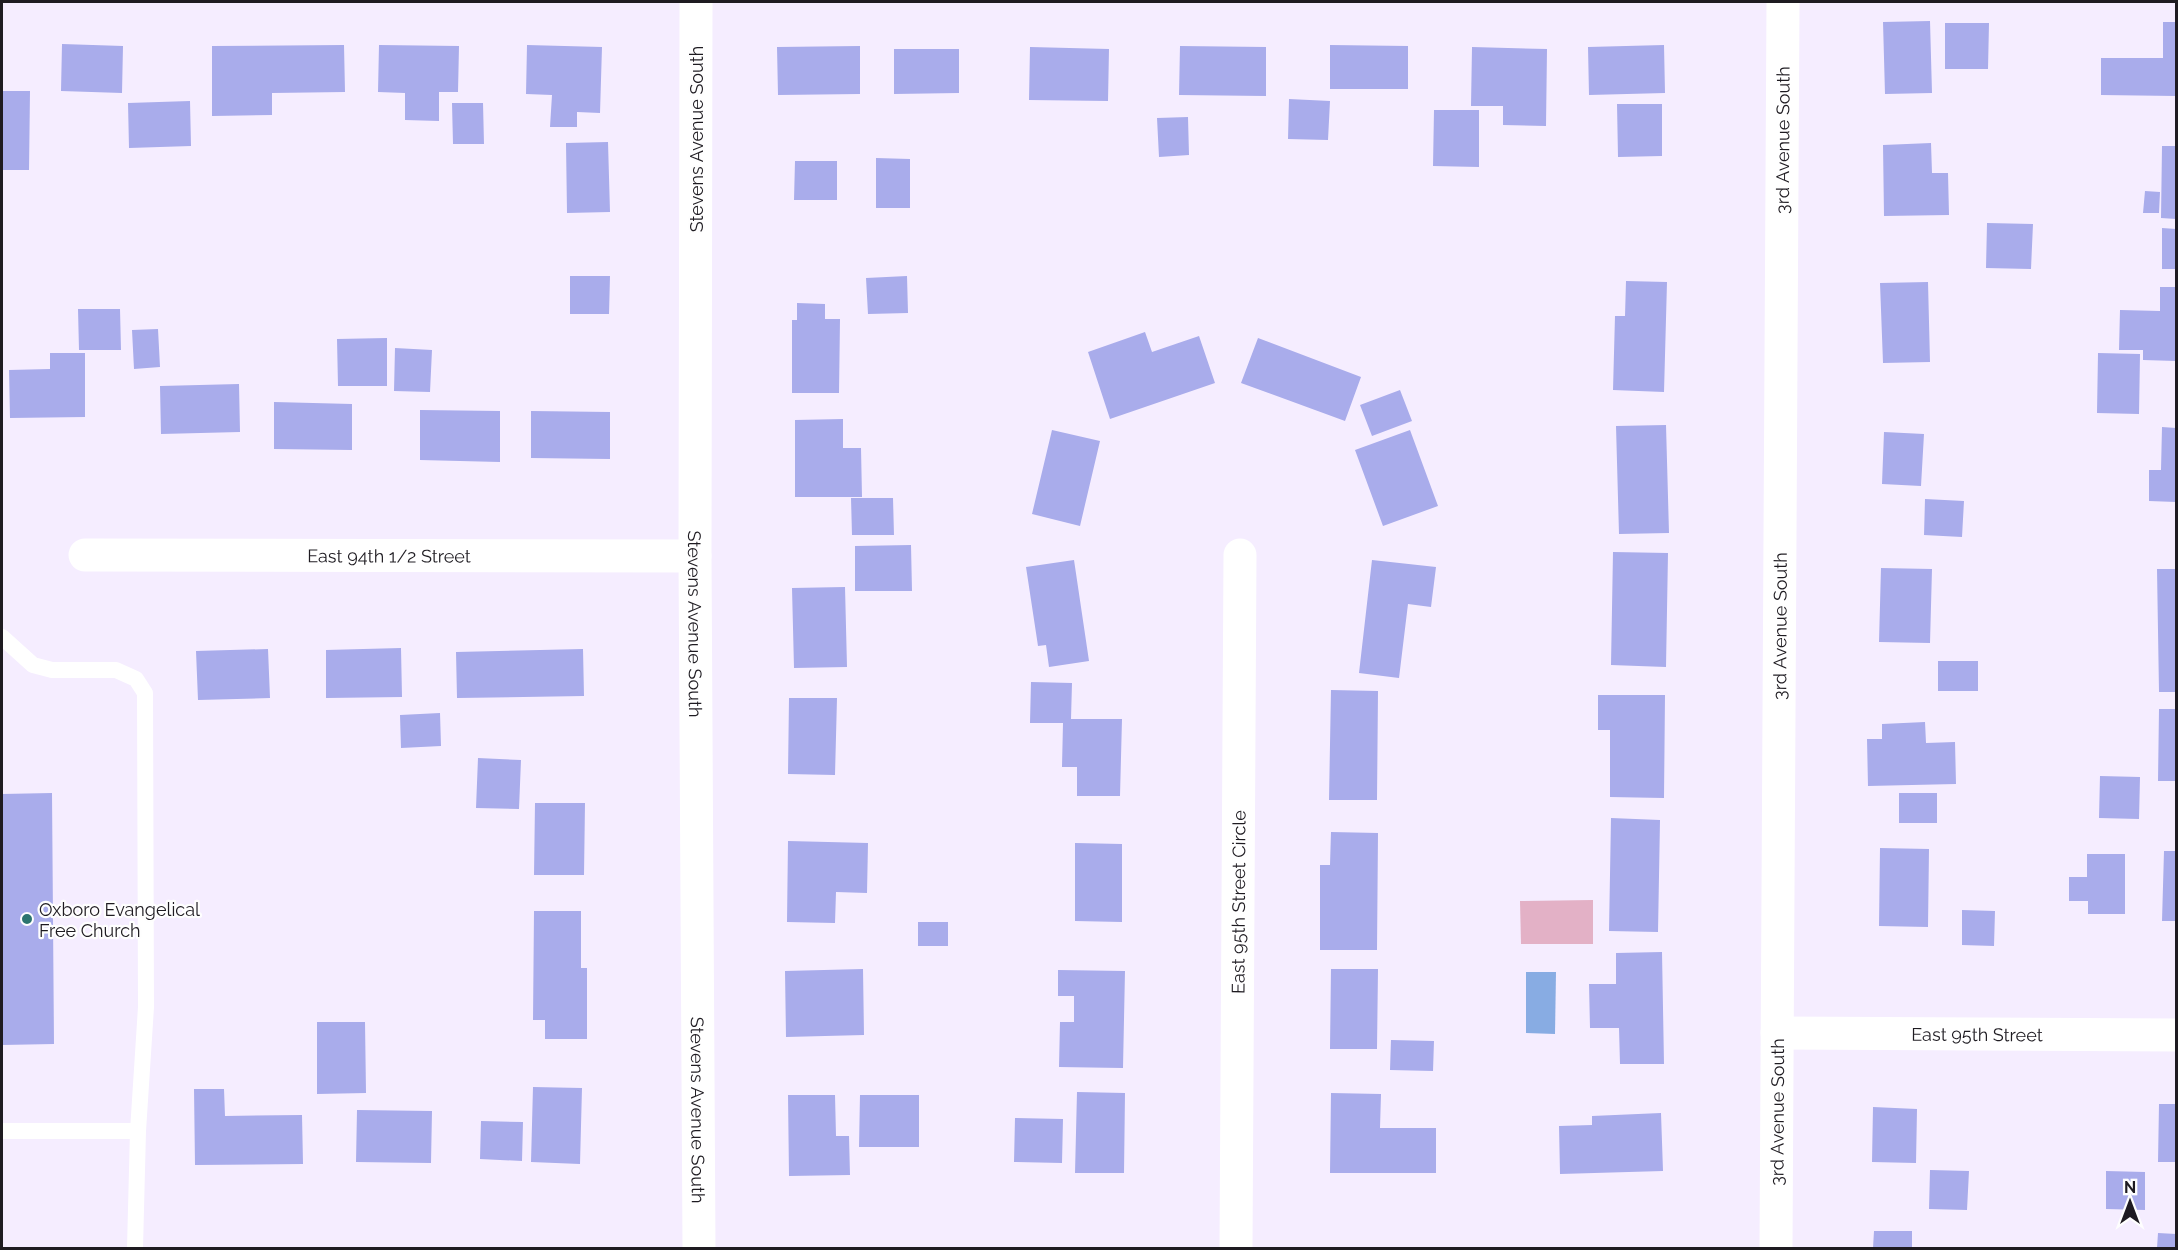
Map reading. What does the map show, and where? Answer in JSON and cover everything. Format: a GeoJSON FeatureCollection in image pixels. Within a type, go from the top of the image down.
{"type":"FeatureCollection","features":[{"type":"Feature","properties":{"kind":"street","name":"Stevens Avenue South"},"geometry":{"type":"LineString","coordinates":[[696,2],[694,556],[699,1248]]}},
{"type":"Feature","properties":{"kind":"street","name":"3rd Avenue South"},"geometry":{"type":"LineString","coordinates":[[1776,1248],[1783,2]]}},
{"type":"Feature","properties":{"kind":"street","name":"East 94th 1/2 Street"},"geometry":{"type":"LineString","coordinates":[[85,555],[694,556]]}},
{"type":"Feature","properties":{"kind":"street","name":"East 95th Street Circle"},"geometry":{"type":"LineString","coordinates":[[1236,1248],[1240,555]]}},
{"type":"Feature","properties":{"kind":"street","name":"East 95th Street"},"geometry":{"type":"LineString","coordinates":[[1777,1033],[2176,1035]]}},
{"type":"Feature","properties":{"kind":"lane"},"geometry":{"type":"LineString","coordinates":[[2,637],[33,665],[52,670],[116,670],[136,679],[145,693],[146,1007],[138,1131],[135,1248]]}},
{"type":"Feature","properties":{"kind":"lane"},"geometry":{"type":"LineString","coordinates":[[2,1131],[138,1131]]}},
{"type":"Feature","properties":{"kind":"shaded area"},"geometry":{"type":"Polygon","coordinates":[[[1593,900],[1593,944],[1521,944],[1520,901],[1593,900]]]}},
{"type":"Feature","properties":{"kind":"water"},"geometry":{"type":"Polygon","coordinates":[[[1526,972],[1556,972],[1555,1034],[1526,1033],[1526,972]]]}},
{"type":"Feature","properties":{"kind":"building"},"geometry":{"type":"Polygon","coordinates":[[[1930,21],[1932,93],[1885,94],[1883,22],[1930,21]]]}},
{"type":"Feature","properties":{"kind":"building"},"geometry":{"type":"Polygon","coordinates":[[[2163,22],[2176,22],[2176,96],[2101,95],[2101,58],[2163,58],[2163,22]]]}},
{"type":"Feature","properties":{"kind":"building"},"geometry":{"type":"Polygon","coordinates":[[[1945,23],[1989,23],[1988,69],[1945,69],[1945,23]]]}},
{"type":"Feature","properties":{"kind":"building"},"geometry":{"type":"Polygon","coordinates":[[[62,44],[123,46],[122,93],[61,91],[62,44]]]}},
{"type":"Feature","properties":{"kind":"building"},"geometry":{"type":"Polygon","coordinates":[[[344,45],[345,92],[272,93],[272,115],[212,116],[212,46],[344,45]]]}},
{"type":"Feature","properties":{"kind":"building"},"geometry":{"type":"Polygon","coordinates":[[[379,45],[459,46],[458,92],[439,92],[439,121],[405,120],[405,93],[378,92],[379,45]]]}},
{"type":"Feature","properties":{"kind":"building"},"geometry":{"type":"Polygon","coordinates":[[[527,45],[602,47],[600,113],[577,112],[577,127],[550,127],[552,95],[526,94],[527,45]]]}},
{"type":"Feature","properties":{"kind":"building"},"geometry":{"type":"Polygon","coordinates":[[[1330,45],[1408,46],[1408,89],[1330,89],[1330,45]]]}},
{"type":"Feature","properties":{"kind":"building"},"geometry":{"type":"Polygon","coordinates":[[[1664,45],[1665,93],[1589,95],[1588,47],[1664,45]]]}},
{"type":"Feature","properties":{"kind":"building"},"geometry":{"type":"Polygon","coordinates":[[[860,46],[860,94],[778,95],[777,47],[860,46]]]}},
{"type":"Feature","properties":{"kind":"building"},"geometry":{"type":"Polygon","coordinates":[[[1180,46],[1266,47],[1266,96],[1179,95],[1180,46]]]}},
{"type":"Feature","properties":{"kind":"building"},"geometry":{"type":"Polygon","coordinates":[[[1030,47],[1109,49],[1108,101],[1029,100],[1030,47]]]}},
{"type":"Feature","properties":{"kind":"building"},"geometry":{"type":"Polygon","coordinates":[[[1472,47],[1547,49],[1546,126],[1503,125],[1503,106],[1471,106],[1472,47]]]}},
{"type":"Feature","properties":{"kind":"building"},"geometry":{"type":"Polygon","coordinates":[[[894,49],[959,49],[959,93],[894,94],[894,49]]]}},
{"type":"Feature","properties":{"kind":"building"},"geometry":{"type":"Polygon","coordinates":[[[2,91],[30,91],[29,170],[2,170],[2,91]]]}},
{"type":"Feature","properties":{"kind":"building"},"geometry":{"type":"Polygon","coordinates":[[[1289,99],[1330,101],[1328,140],[1288,139],[1289,99]]]}},
{"type":"Feature","properties":{"kind":"building"},"geometry":{"type":"Polygon","coordinates":[[[190,101],[191,146],[129,148],[128,103],[190,101]]]}},
{"type":"Feature","properties":{"kind":"building"},"geometry":{"type":"Polygon","coordinates":[[[452,103],[483,103],[484,144],[453,144],[452,103]]]}},
{"type":"Feature","properties":{"kind":"building"},"geometry":{"type":"Polygon","coordinates":[[[1617,104],[1662,104],[1662,156],[1618,157],[1617,104]]]}},
{"type":"Feature","properties":{"kind":"building"},"geometry":{"type":"Polygon","coordinates":[[[1434,110],[1479,110],[1479,167],[1433,166],[1434,110]]]}},
{"type":"Feature","properties":{"kind":"building"},"geometry":{"type":"Polygon","coordinates":[[[1188,117],[1189,155],[1159,157],[1157,118],[1188,117]]]}},
{"type":"Feature","properties":{"kind":"building"},"geometry":{"type":"Polygon","coordinates":[[[608,142],[610,212],[567,213],[566,143],[608,142]]]}},
{"type":"Feature","properties":{"kind":"building"},"geometry":{"type":"Polygon","coordinates":[[[1931,143],[1932,173],[1948,173],[1949,215],[1884,216],[1883,145],[1931,143]]]}},
{"type":"Feature","properties":{"kind":"building"},"geometry":{"type":"Polygon","coordinates":[[[2162,146],[2176,146],[2176,219],[2161,218],[2162,146]]]}},
{"type":"Feature","properties":{"kind":"building"},"geometry":{"type":"Polygon","coordinates":[[[876,158],[910,159],[910,208],[876,208],[876,158]]]}},
{"type":"Feature","properties":{"kind":"building"},"geometry":{"type":"Polygon","coordinates":[[[795,161],[837,161],[837,200],[794,200],[795,161]]]}},
{"type":"Feature","properties":{"kind":"building"},"geometry":{"type":"Polygon","coordinates":[[[2145,191],[2160,192],[2159,213],[2143,213],[2145,191]]]}},
{"type":"Feature","properties":{"kind":"building"},"geometry":{"type":"Polygon","coordinates":[[[1987,223],[2033,224],[2031,269],[1986,268],[1987,223]]]}},
{"type":"Feature","properties":{"kind":"building"},"geometry":{"type":"Polygon","coordinates":[[[2162,228],[2176,229],[2176,269],[2162,269],[2162,228]]]}},
{"type":"Feature","properties":{"kind":"building"},"geometry":{"type":"Polygon","coordinates":[[[570,276],[610,276],[609,314],[570,314],[570,276]]]}},
{"type":"Feature","properties":{"kind":"building"},"geometry":{"type":"Polygon","coordinates":[[[907,276],[908,313],[868,314],[866,278],[907,276]]]}},
{"type":"Feature","properties":{"kind":"building"},"geometry":{"type":"Polygon","coordinates":[[[1626,281],[1667,282],[1664,392],[1613,390],[1615,316],[1625,316],[1626,281]]]}},
{"type":"Feature","properties":{"kind":"building"},"geometry":{"type":"Polygon","coordinates":[[[1928,282],[1930,362],[1883,363],[1880,283],[1928,282]]]}},
{"type":"Feature","properties":{"kind":"building"},"geometry":{"type":"Polygon","coordinates":[[[2160,287],[2176,287],[2176,361],[2143,360],[2143,350],[2119,350],[2120,310],[2160,311],[2160,287]]]}},
{"type":"Feature","properties":{"kind":"building"},"geometry":{"type":"Polygon","coordinates":[[[797,303],[825,304],[825,319],[840,319],[839,393],[792,393],[792,320],[797,320],[797,303]]]}},
{"type":"Feature","properties":{"kind":"building"},"geometry":{"type":"Polygon","coordinates":[[[78,309],[120,309],[121,350],[79,350],[78,309]]]}},
{"type":"Feature","properties":{"kind":"building"},"geometry":{"type":"Polygon","coordinates":[[[158,329],[160,367],[134,369],[132,330],[158,329]]]}},
{"type":"Feature","properties":{"kind":"building"},"geometry":{"type":"Polygon","coordinates":[[[1145,332],[1152,352],[1199,336],[1215,383],[1110,419],[1088,352],[1145,332]]]}},
{"type":"Feature","properties":{"kind":"building"},"geometry":{"type":"Polygon","coordinates":[[[387,338],[387,386],[338,386],[337,339],[387,338]]]}},
{"type":"Feature","properties":{"kind":"building"},"geometry":{"type":"Polygon","coordinates":[[[1258,338],[1361,377],[1345,421],[1241,383],[1258,338]]]}},
{"type":"Feature","properties":{"kind":"building"},"geometry":{"type":"Polygon","coordinates":[[[395,348],[432,350],[430,392],[394,391],[395,348]]]}},
{"type":"Feature","properties":{"kind":"building"},"geometry":{"type":"Polygon","coordinates":[[[50,353],[85,353],[85,417],[10,418],[9,370],[50,369],[50,353]]]}},
{"type":"Feature","properties":{"kind":"building"},"geometry":{"type":"Polygon","coordinates":[[[2098,353],[2140,354],[2139,414],[2097,413],[2098,353]]]}},
{"type":"Feature","properties":{"kind":"building"},"geometry":{"type":"Polygon","coordinates":[[[239,384],[240,432],[161,434],[160,386],[239,384]]]}},
{"type":"Feature","properties":{"kind":"building"},"geometry":{"type":"Polygon","coordinates":[[[1400,390],[1412,421],[1372,436],[1360,405],[1400,390]]]}},
{"type":"Feature","properties":{"kind":"building"},"geometry":{"type":"Polygon","coordinates":[[[274,402],[352,404],[352,450],[274,449],[274,402]]]}},
{"type":"Feature","properties":{"kind":"building"},"geometry":{"type":"Polygon","coordinates":[[[420,410],[500,411],[500,462],[420,460],[420,410]]]}},
{"type":"Feature","properties":{"kind":"building"},"geometry":{"type":"Polygon","coordinates":[[[531,411],[610,412],[610,459],[531,458],[531,411]]]}},
{"type":"Feature","properties":{"kind":"building"},"geometry":{"type":"Polygon","coordinates":[[[843,419],[843,448],[861,448],[862,497],[795,497],[795,420],[843,419]]]}},
{"type":"Feature","properties":{"kind":"building"},"geometry":{"type":"Polygon","coordinates":[[[1666,425],[1669,533],[1619,534],[1616,426],[1666,425]]]}},
{"type":"Feature","properties":{"kind":"building"},"geometry":{"type":"Polygon","coordinates":[[[2162,427],[2176,428],[2176,502],[2149,501],[2149,470],[2161,470],[2162,427]]]}},
{"type":"Feature","properties":{"kind":"building"},"geometry":{"type":"Polygon","coordinates":[[[1052,430],[1100,441],[1080,526],[1032,514],[1052,430]]]}},
{"type":"Feature","properties":{"kind":"building"},"geometry":{"type":"Polygon","coordinates":[[[1410,430],[1438,506],[1383,526],[1355,450],[1410,430]]]}},
{"type":"Feature","properties":{"kind":"building"},"geometry":{"type":"Polygon","coordinates":[[[1884,432],[1924,434],[1921,486],[1882,484],[1884,432]]]}},
{"type":"Feature","properties":{"kind":"building"},"geometry":{"type":"Polygon","coordinates":[[[851,498],[893,498],[894,535],[852,535],[851,498]]]}},
{"type":"Feature","properties":{"kind":"building"},"geometry":{"type":"Polygon","coordinates":[[[1925,499],[1964,501],[1962,537],[1924,535],[1925,499]]]}},
{"type":"Feature","properties":{"kind":"building"},"geometry":{"type":"Polygon","coordinates":[[[911,545],[912,591],[855,591],[855,546],[911,545]]]}},
{"type":"Feature","properties":{"kind":"building"},"geometry":{"type":"Polygon","coordinates":[[[1613,552],[1668,553],[1666,667],[1611,665],[1613,552]]]}},
{"type":"Feature","properties":{"kind":"building"},"geometry":{"type":"Polygon","coordinates":[[[1074,560],[1089,661],[1049,667],[1046,645],[1038,646],[1026,567],[1074,560]]]}},
{"type":"Feature","properties":{"kind":"building"},"geometry":{"type":"Polygon","coordinates":[[[1372,560],[1436,567],[1431,607],[1408,604],[1399,678],[1359,673],[1372,560]]]}},
{"type":"Feature","properties":{"kind":"building"},"geometry":{"type":"Polygon","coordinates":[[[1881,568],[1932,569],[1930,643],[1879,642],[1881,568]]]}},
{"type":"Feature","properties":{"kind":"building"},"geometry":{"type":"Polygon","coordinates":[[[2157,569],[2176,569],[2176,692],[2159,692],[2157,569]]]}},
{"type":"Feature","properties":{"kind":"building"},"geometry":{"type":"Polygon","coordinates":[[[845,587],[847,667],[794,668],[792,588],[845,587]]]}},
{"type":"Feature","properties":{"kind":"building"},"geometry":{"type":"Polygon","coordinates":[[[401,648],[402,697],[326,698],[326,650],[401,648]]]}},
{"type":"Feature","properties":{"kind":"building"},"geometry":{"type":"Polygon","coordinates":[[[268,649],[270,698],[198,700],[196,651],[268,649]]]}},
{"type":"Feature","properties":{"kind":"building"},"geometry":{"type":"Polygon","coordinates":[[[583,649],[584,696],[457,698],[456,652],[583,649]]]}},
{"type":"Feature","properties":{"kind":"building"},"geometry":{"type":"Polygon","coordinates":[[[1938,661],[1978,661],[1978,691],[1938,691],[1938,661]]]}},
{"type":"Feature","properties":{"kind":"building"},"geometry":{"type":"Polygon","coordinates":[[[1031,682],[1072,683],[1071,719],[1122,719],[1120,796],[1077,796],[1077,767],[1062,767],[1063,723],[1030,723],[1031,682]]]}},
{"type":"Feature","properties":{"kind":"building"},"geometry":{"type":"Polygon","coordinates":[[[1331,690],[1378,691],[1377,800],[1329,800],[1331,690]]]}},
{"type":"Feature","properties":{"kind":"building"},"geometry":{"type":"Polygon","coordinates":[[[1598,695],[1665,695],[1664,798],[1610,797],[1610,730],[1598,730],[1598,695]]]}},
{"type":"Feature","properties":{"kind":"building"},"geometry":{"type":"Polygon","coordinates":[[[789,698],[837,698],[835,775],[788,774],[789,698]]]}},
{"type":"Feature","properties":{"kind":"building"},"geometry":{"type":"Polygon","coordinates":[[[2159,709],[2176,709],[2176,781],[2158,781],[2159,709]]]}},
{"type":"Feature","properties":{"kind":"building"},"geometry":{"type":"Polygon","coordinates":[[[440,713],[441,746],[401,748],[400,715],[440,713]]]}},
{"type":"Feature","properties":{"kind":"building"},"geometry":{"type":"Polygon","coordinates":[[[1925,722],[1926,743],[1955,742],[1956,784],[1868,786],[1867,739],[1882,739],[1882,724],[1925,722]]]}},
{"type":"Feature","properties":{"kind":"building"},"geometry":{"type":"Polygon","coordinates":[[[478,758],[521,760],[519,809],[476,808],[478,758]]]}},
{"type":"Feature","properties":{"kind":"building"},"geometry":{"type":"Polygon","coordinates":[[[2100,776],[2140,777],[2139,819],[2099,818],[2100,776]]]}},
{"type":"Feature","properties":{"kind":"building","name":"Oxboro Evangelical Free Church"},"geometry":{"type":"Polygon","coordinates":[[[52,793],[54,1044],[2,1045],[2,794],[52,793]]]}},
{"type":"Feature","properties":{"kind":"building"},"geometry":{"type":"Polygon","coordinates":[[[1899,793],[1937,793],[1937,823],[1899,823],[1899,793]]]}},
{"type":"Feature","properties":{"kind":"building"},"geometry":{"type":"Polygon","coordinates":[[[535,803],[585,803],[584,875],[534,875],[535,803]]]}},
{"type":"Feature","properties":{"kind":"building"},"geometry":{"type":"Polygon","coordinates":[[[1611,818],[1660,820],[1658,932],[1609,931],[1611,818]]]}},
{"type":"Feature","properties":{"kind":"building"},"geometry":{"type":"Polygon","coordinates":[[[1331,832],[1378,833],[1377,950],[1320,950],[1320,865],[1330,865],[1331,832]]]}},
{"type":"Feature","properties":{"kind":"building"},"geometry":{"type":"Polygon","coordinates":[[[788,841],[868,843],[867,893],[836,892],[835,923],[787,922],[788,841]]]}},
{"type":"Feature","properties":{"kind":"building"},"geometry":{"type":"Polygon","coordinates":[[[1075,843],[1122,844],[1122,922],[1075,921],[1075,843]]]}},
{"type":"Feature","properties":{"kind":"building"},"geometry":{"type":"Polygon","coordinates":[[[1880,848],[1929,849],[1928,927],[1879,926],[1880,848]]]}},
{"type":"Feature","properties":{"kind":"building"},"geometry":{"type":"Polygon","coordinates":[[[2164,851],[2176,851],[2176,921],[2162,921],[2164,851]]]}},
{"type":"Feature","properties":{"kind":"building"},"geometry":{"type":"Polygon","coordinates":[[[2087,854],[2125,854],[2125,914],[2088,914],[2088,901],[2069,901],[2069,877],[2087,877],[2087,854]]]}},
{"type":"Feature","properties":{"kind":"building"},"geometry":{"type":"Polygon","coordinates":[[[1962,910],[1995,911],[1994,946],[1962,945],[1962,910]]]}},
{"type":"Feature","properties":{"kind":"building"},"geometry":{"type":"Polygon","coordinates":[[[534,911],[581,911],[581,968],[587,968],[587,1039],[545,1039],[545,1020],[533,1020],[534,911]]]}},
{"type":"Feature","properties":{"kind":"building"},"geometry":{"type":"Polygon","coordinates":[[[918,922],[948,922],[948,946],[918,946],[918,922]]]}},
{"type":"Feature","properties":{"kind":"building"},"geometry":{"type":"Polygon","coordinates":[[[1662,952],[1664,1064],[1620,1064],[1619,1028],[1590,1028],[1589,984],[1616,984],[1616,953],[1662,952]]]}},
{"type":"Feature","properties":{"kind":"building"},"geometry":{"type":"Polygon","coordinates":[[[863,969],[864,1035],[786,1037],[785,971],[863,969]]]}},
{"type":"Feature","properties":{"kind":"building"},"geometry":{"type":"Polygon","coordinates":[[[1331,969],[1378,969],[1377,1049],[1330,1049],[1331,969]]]}},
{"type":"Feature","properties":{"kind":"building"},"geometry":{"type":"Polygon","coordinates":[[[1058,970],[1125,971],[1123,1068],[1059,1067],[1060,1022],[1074,1022],[1074,996],[1058,996],[1058,970]]]}},
{"type":"Feature","properties":{"kind":"building"},"geometry":{"type":"Polygon","coordinates":[[[317,1022],[365,1022],[366,1093],[317,1094],[317,1022]]]}},
{"type":"Feature","properties":{"kind":"building"},"geometry":{"type":"Polygon","coordinates":[[[1391,1040],[1434,1041],[1433,1071],[1390,1070],[1391,1040]]]}},
{"type":"Feature","properties":{"kind":"building"},"geometry":{"type":"Polygon","coordinates":[[[533,1087],[582,1088],[580,1164],[531,1162],[533,1087]]]}},
{"type":"Feature","properties":{"kind":"building"},"geometry":{"type":"Polygon","coordinates":[[[194,1089],[224,1089],[225,1116],[302,1115],[303,1164],[195,1165],[194,1089]]]}},
{"type":"Feature","properties":{"kind":"building"},"geometry":{"type":"Polygon","coordinates":[[[1077,1092],[1125,1093],[1124,1173],[1075,1173],[1077,1092]]]}},
{"type":"Feature","properties":{"kind":"building"},"geometry":{"type":"Polygon","coordinates":[[[1331,1093],[1381,1094],[1380,1128],[1436,1128],[1436,1173],[1330,1173],[1331,1093]]]}},
{"type":"Feature","properties":{"kind":"building"},"geometry":{"type":"Polygon","coordinates":[[[788,1095],[835,1095],[836,1136],[849,1136],[850,1175],[789,1176],[788,1095]]]}},
{"type":"Feature","properties":{"kind":"building"},"geometry":{"type":"Polygon","coordinates":[[[860,1095],[919,1095],[919,1147],[859,1147],[860,1095]]]}},
{"type":"Feature","properties":{"kind":"building"},"geometry":{"type":"Polygon","coordinates":[[[2159,1104],[2176,1104],[2176,1162],[2158,1162],[2159,1104]]]}},
{"type":"Feature","properties":{"kind":"building"},"geometry":{"type":"Polygon","coordinates":[[[1873,1107],[1917,1109],[1916,1163],[1872,1162],[1873,1107]]]}},
{"type":"Feature","properties":{"kind":"building"},"geometry":{"type":"Polygon","coordinates":[[[357,1110],[432,1111],[431,1163],[356,1162],[357,1110]]]}},
{"type":"Feature","properties":{"kind":"building"},"geometry":{"type":"Polygon","coordinates":[[[1661,1113],[1663,1171],[1560,1174],[1559,1126],[1592,1125],[1592,1116],[1661,1113]]]}},
{"type":"Feature","properties":{"kind":"building"},"geometry":{"type":"Polygon","coordinates":[[[1015,1118],[1063,1119],[1062,1163],[1014,1162],[1015,1118]]]}},
{"type":"Feature","properties":{"kind":"building"},"geometry":{"type":"Polygon","coordinates":[[[481,1121],[523,1122],[522,1161],[480,1159],[481,1121]]]}},
{"type":"Feature","properties":{"kind":"building"},"geometry":{"type":"Polygon","coordinates":[[[1930,1170],[1969,1171],[1967,1210],[1929,1209],[1930,1170]]]}},
{"type":"Feature","properties":{"kind":"building"},"geometry":{"type":"Polygon","coordinates":[[[2106,1171],[2145,1172],[2145,1210],[2106,1209],[2106,1171]]]}},
{"type":"Feature","properties":{"kind":"building"},"geometry":{"type":"Polygon","coordinates":[[[1874,1231],[1912,1231],[1912,1248],[1873,1248],[1874,1231]]]}},
{"type":"Feature","properties":{"kind":"building"},"geometry":{"type":"Polygon","coordinates":[[[2158,1233],[2176,1234],[2176,1248],[2157,1248],[2158,1233]]]}},
{"type":"Feature","properties":{"kind":"place","name":"Oxboro Evangelical Free Church"},"geometry":{"type":"Point","coordinates":[27,919]}}]}
